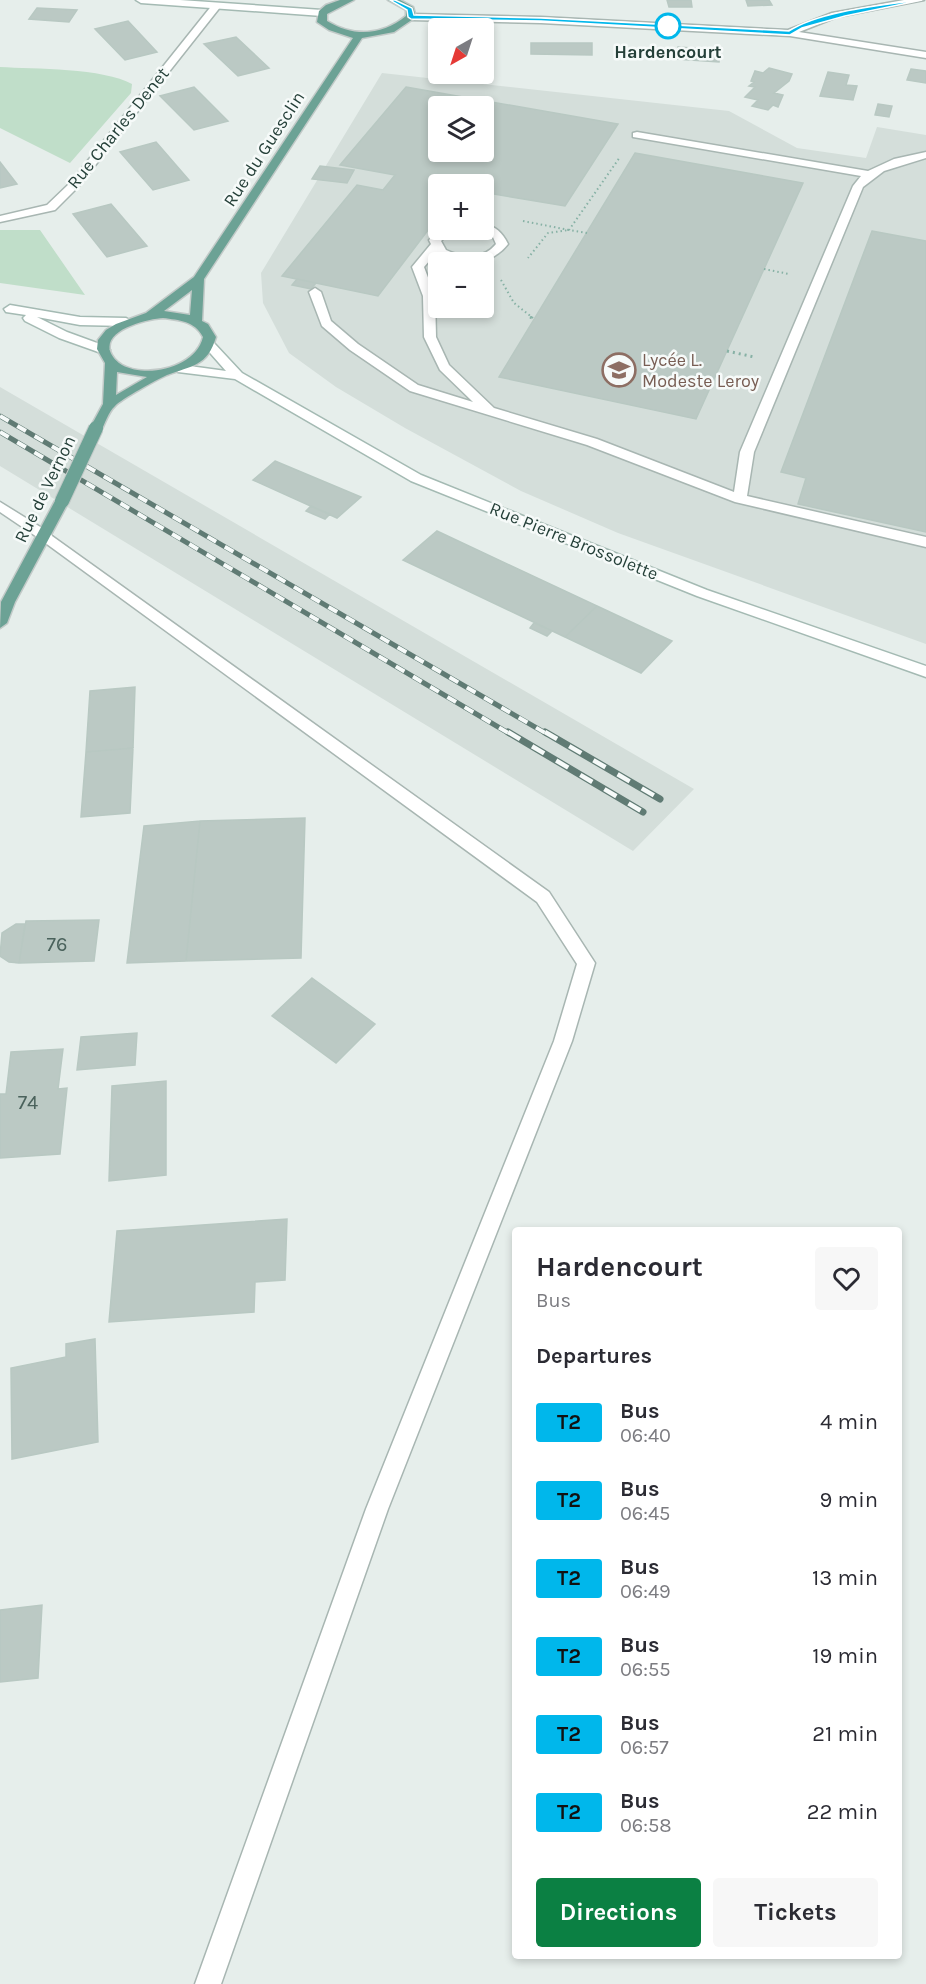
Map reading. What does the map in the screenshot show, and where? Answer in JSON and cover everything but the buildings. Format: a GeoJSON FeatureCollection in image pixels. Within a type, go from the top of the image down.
{"type":"FeatureCollection","features":[{"type":"Feature","properties":{"kind":"main road"},"geometry":{"type":"LineString","coordinates":[[349,0],[329,7],[322,13],[322,22],[329,27],[359,35],[383,34],[395,30],[411,17],[410,9],[393,0]]}},
{"type":"Feature","properties":{"kind":"main road","name":"Rue du Guesclin"},"geometry":{"type":"LineString","coordinates":[[198,279],[359,35]]}},
{"type":"Feature","properties":{"kind":"main road"},"geometry":{"type":"LineString","coordinates":[[151,315],[198,279]]}},
{"type":"Feature","properties":{"kind":"main road"},"geometry":{"type":"LineString","coordinates":[[196,321],[198,279]]}},
{"type":"Feature","properties":{"kind":"main road"},"geometry":{"type":"LineString","coordinates":[[151,315],[175,315],[196,321],[205,328],[210,336],[210,346],[200,359],[182,369],[160,374],[132,372],[111,363],[104,350],[104,344],[112,332],[126,322],[151,315]]}},
{"type":"Feature","properties":{"kind":"main road","name":"Rue de Vernon"},"geometry":{"type":"LineString","coordinates":[[0,623],[8,602],[45,536],[109,404],[111,363]]}},
{"type":"Feature","properties":{"kind":"main road"},"geometry":{"type":"LineString","coordinates":[[109,404],[160,374]]}},
{"type":"Feature","properties":{"kind":"street"},"geometry":{"type":"LineString","coordinates":[[141,0],[322,13]]}},
{"type":"Feature","properties":{"kind":"street"},"geometry":{"type":"LineString","coordinates":[[790,33],[800,26],[844,14],[919,0]]}},
{"type":"Feature","properties":{"kind":"street","name":"Rue Charles Denet"},"geometry":{"type":"LineString","coordinates":[[0,219],[51,208],[75,185],[216,6]]}},
{"type":"Feature","properties":{"kind":"street"},"geometry":{"type":"LineString","coordinates":[[411,17],[541,20],[790,33],[926,55]]}},
{"type":"Feature","properties":{"kind":"street"},"geometry":{"type":"LineString","coordinates":[[637,135],[867,174]]}},
{"type":"Feature","properties":{"kind":"street"},"geometry":{"type":"LineString","coordinates":[[740,499],[747,452],[858,186],[867,174],[895,161],[926,155]]}},
{"type":"Feature","properties":{"kind":"street"},"geometry":{"type":"LineString","coordinates":[[436,246],[441,252],[459,259],[482,258],[492,255],[502,244],[501,238],[494,232]]}},
{"type":"Feature","properties":{"kind":"street"},"geometry":{"type":"LineString","coordinates":[[437,240],[436,246],[418,267],[429,296],[430,337],[444,367],[491,411]]}},
{"type":"Feature","properties":{"kind":"street"},"geometry":{"type":"LineString","coordinates":[[315,292],[326,323],[354,347],[414,388],[592,442],[740,499],[926,542]]}},
{"type":"Feature","properties":{"kind":"street"},"geometry":{"type":"LineString","coordinates":[[5,307],[80,321],[126,322]]}},
{"type":"Feature","properties":{"kind":"street"},"geometry":{"type":"LineString","coordinates":[[5,307],[63,335],[104,350]]}},
{"type":"Feature","properties":{"kind":"street","name":"Rue Pierre Brossolette"},"geometry":{"type":"LineString","coordinates":[[210,346],[238,376],[416,478],[702,593],[926,672]]}},
{"type":"Feature","properties":{"kind":"street","name":"Rue Pierre Brossolette"},"geometry":{"type":"LineString","coordinates":[[182,369],[238,376]]}},
{"type":"Feature","properties":{"kind":"street"},"geometry":{"type":"LineString","coordinates":[[0,506],[45,536],[543,897],[586,963],[563,1041],[377,1509],[208,1984]]}},
{"type":"Feature","properties":{"kind":"path"},"geometry":{"type":"LineString","coordinates":[[586,233],[569,230],[621,155]]}},
{"type":"Feature","properties":{"kind":"path"},"geometry":{"type":"LineString","coordinates":[[500,278],[510,300],[520,312],[534,320]]}},
{"type":"Feature","properties":{"kind":"shaded area","name":"Lycée L. Modeste Leroy"},"geometry":{"type":"Polygon","coordinates":[[[382,73],[428,78],[428,84],[482,84],[729,111],[797,148],[866,158],[877,127],[926,135],[926,644],[618,533],[521,491],[405,428],[336,387],[289,353],[263,303],[261,273],[382,73]]]}},
{"type":"Feature","properties":{"kind":"shaded area"},"geometry":{"type":"Polygon","coordinates":[[[0,387],[694,789],[633,851],[0,466],[0,387]]]}},
{"type":"Feature","properties":{"kind":"green space"},"geometry":{"type":"Polygon","coordinates":[[[0,67],[68,70],[104,75],[132,84],[131,93],[70,163],[0,128],[0,67]]]}},
{"type":"Feature","properties":{"kind":"green space"},"geometry":{"type":"Polygon","coordinates":[[[0,230],[40,230],[85,295],[0,283],[0,230]]]}},
{"type":"Feature","properties":{"kind":"railway"},"geometry":{"type":"LineString","coordinates":[[0,416],[547,734]]}},
{"type":"Feature","properties":{"kind":"railway"},"geometry":{"type":"LineString","coordinates":[[0,432],[510,734]]}},
{"type":"Feature","properties":{"kind":"railway"},"geometry":{"type":"LineString","coordinates":[[508,732],[643,812]]}},
{"type":"Feature","properties":{"kind":"railway"},"geometry":{"type":"LineString","coordinates":[[545,732],[660,799]]}},
{"type":"Feature","properties":{"kind":"bus line","name":"T2"},"geometry":{"type":"LineString","coordinates":[[393,0],[410,9],[411,17],[541,20],[790,33],[800,26],[844,14],[919,0]]}},
{"type":"Feature","properties":{"kind":"place","name":"Hardencourt"},"geometry":{"type":"Point","coordinates":[668,26]}},
{"type":"Feature","properties":{"kind":"place","name":"Lycée L. Modeste Leroy"},"geometry":{"type":"Point","coordinates":[619,370]}}]}
